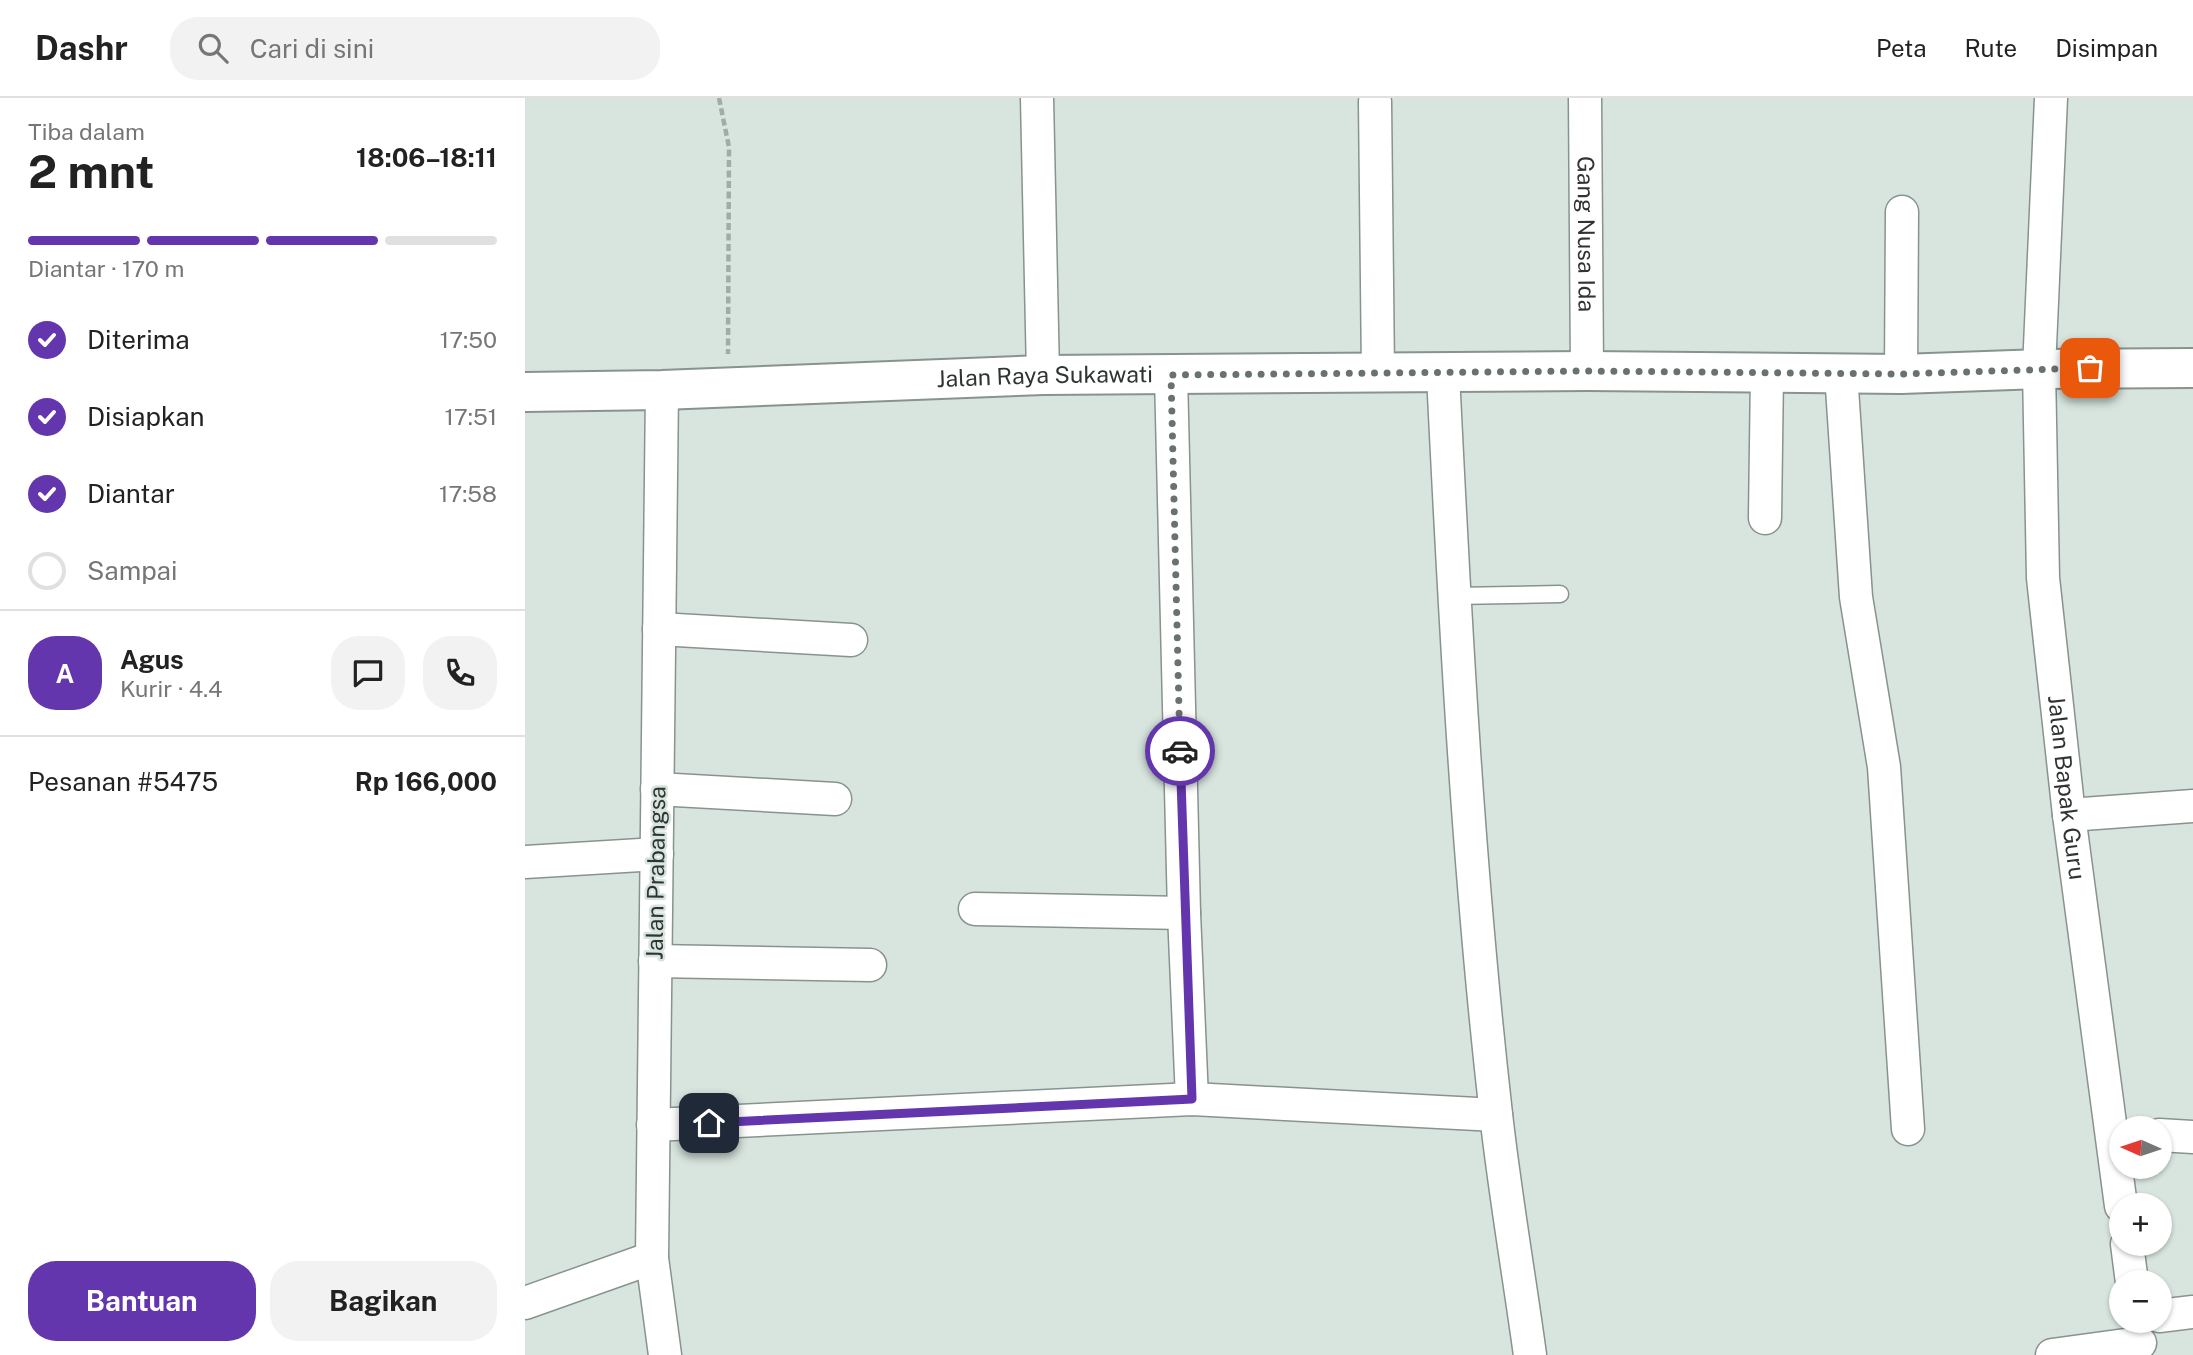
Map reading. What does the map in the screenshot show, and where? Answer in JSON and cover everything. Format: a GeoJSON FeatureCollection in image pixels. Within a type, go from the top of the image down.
{"type":"FeatureCollection","features":[{"type":"Feature","properties":{"kind":"highway","name":"Jalan Raya Sukawati"},"geometry":{"type":"LineString","coordinates":[[525,392],[662,390],[1043,375],[1587,371],[1901,374],[2039,369],[2193,368]]}},
{"type":"Feature","properties":{"kind":"street"},"geometry":{"type":"LineString","coordinates":[[1037,98],[1043,375]]}},
{"type":"Feature","properties":{"kind":"street","name":"Gang Nusa Ida"},"geometry":{"type":"LineString","coordinates":[[1585,98],[1587,371]]}},
{"type":"Feature","properties":{"kind":"street","name":"Jalan Bapak Guru"},"geometry":{"type":"LineString","coordinates":[[2051,98],[2039,369],[2043,578],[2069,815],[2113,1116]]}},
{"type":"Feature","properties":{"kind":"street"},"geometry":{"type":"LineString","coordinates":[[1375,102],[1378,374]]}},
{"type":"Feature","properties":{"kind":"street"},"geometry":{"type":"LineString","coordinates":[[1901,374],[1902,212]]}},
{"type":"Feature","properties":{"kind":"street"},"geometry":{"type":"LineString","coordinates":[[1765,518],[1767,372]]}},
{"type":"Feature","properties":{"kind":"street"},"geometry":{"type":"LineString","coordinates":[[1841,373],[1856,597],[1884,767],[1908,1129]]}},
{"type":"Feature","properties":{"kind":"street"},"geometry":{"type":"LineString","coordinates":[[1443,374],[1454,596],[1475,887],[1496,1115],[1530,1355]]}},
{"type":"Feature","properties":{"kind":"street"},"geometry":{"type":"LineString","coordinates":[[1171,375],[1184,913],[1192,1099]]}},
{"type":"Feature","properties":{"kind":"street","name":"Jalan Prabangsa"},"geometry":{"type":"LineString","coordinates":[[662,390],[652,1258],[665,1355]]}},
{"type":"Feature","properties":{"kind":"street"},"geometry":{"type":"LineString","coordinates":[[659,629],[851,640]]}},
{"type":"Feature","properties":{"kind":"street"},"geometry":{"type":"LineString","coordinates":[[657,789],[835,799]]}},
{"type":"Feature","properties":{"kind":"street"},"geometry":{"type":"LineString","coordinates":[[2069,815],[2193,806]]}},
{"type":"Feature","properties":{"kind":"street"},"geometry":{"type":"LineString","coordinates":[[525,862],[657,854]]}},
{"type":"Feature","properties":{"kind":"street"},"geometry":{"type":"LineString","coordinates":[[975,909],[1184,913]]}},
{"type":"Feature","properties":{"kind":"street"},"geometry":{"type":"LineString","coordinates":[[655,961],[870,965]]}},
{"type":"Feature","properties":{"kind":"street"},"geometry":{"type":"LineString","coordinates":[[653,1125],[1192,1099],[1496,1115]]}},
{"type":"Feature","properties":{"kind":"street"},"geometry":{"type":"LineString","coordinates":[[2172,1135],[2193,1136]]}},
{"type":"Feature","properties":{"kind":"street"},"geometry":{"type":"LineString","coordinates":[[525,1303],[652,1258]]}},
{"type":"Feature","properties":{"kind":"street"},"geometry":{"type":"LineString","coordinates":[[2172,1314],[2193,1312]]}},
{"type":"Feature","properties":{"kind":"street"},"geometry":{"type":"LineString","coordinates":[[2052,1355],[2140,1340]]}},
{"type":"Feature","properties":{"kind":"lane"},"geometry":{"type":"LineString","coordinates":[[1454,596],[1560,594]]}},
{"type":"Feature","properties":{"kind":"path"},"geometry":{"type":"LineString","coordinates":[[719,98],[729,147],[728,387]]}},
{"type":"Feature","properties":{"kind":"way so far"},"geometry":{"type":"LineString","coordinates":[[1180,751],[1171,375],[1587,371],[1901,374],[2090,368]]}},
{"type":"Feature","properties":{"kind":"route"},"geometry":{"type":"LineString","coordinates":[[709,1123],[1192,1099],[1180,751]]}}]}
